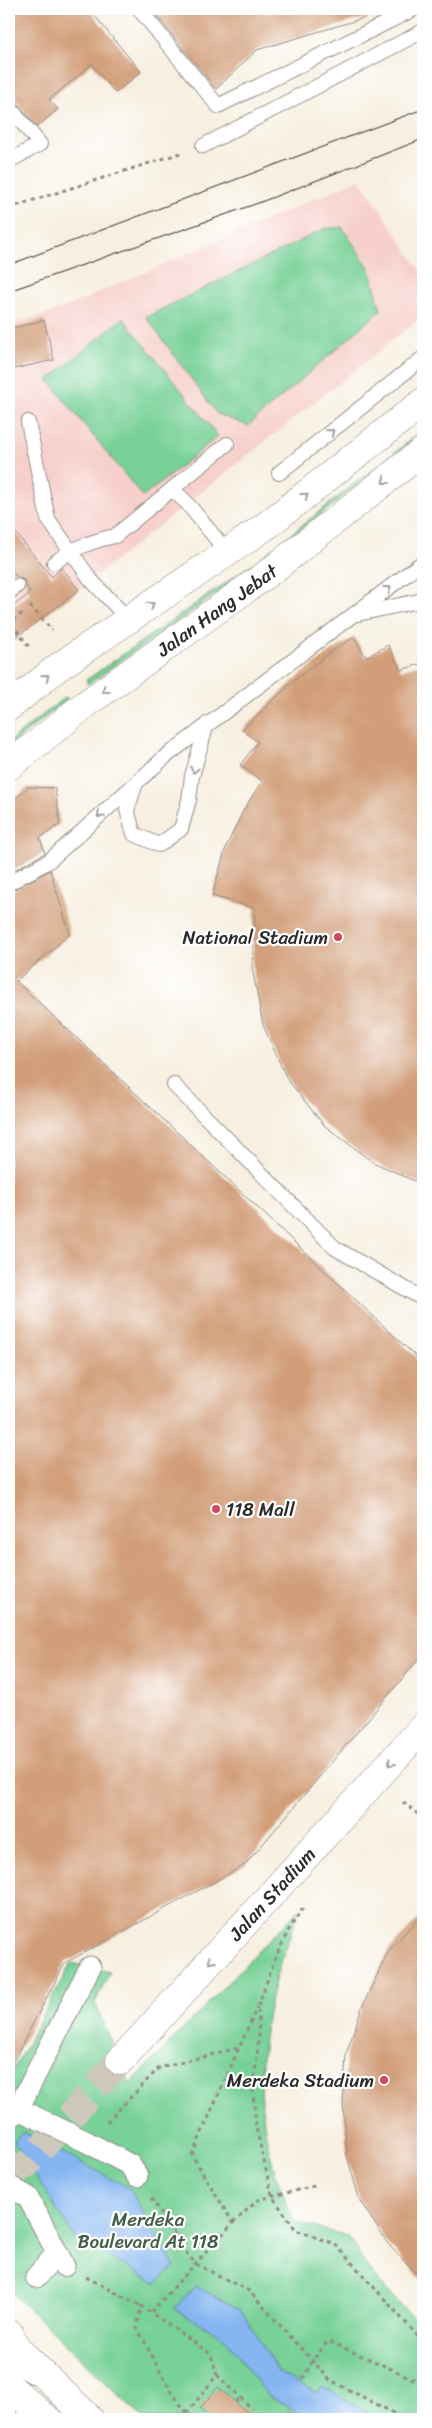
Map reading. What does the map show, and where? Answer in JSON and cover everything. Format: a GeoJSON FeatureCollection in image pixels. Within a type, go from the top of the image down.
{"type":"FeatureCollection","features":[{"type":"Feature","properties":{"kind":"street"},"geometry":{"type":"LineString","coordinates":[[9,707],[57,668],[266,526],[423,402]]}},
{"type":"Feature","properties":{"kind":"street","name":"Jalan Hang Jebat"},"geometry":{"type":"LineString","coordinates":[[9,766],[144,661],[271,571],[423,451]]}},
{"type":"Feature","properties":{"kind":"street","name":"Jalan Stadium"},"geometry":{"type":"LineString","coordinates":[[120,2061],[423,1727]]}},
{"type":"Feature","properties":{"kind":"street"},"geometry":{"type":"LineString","coordinates":[[90,1967],[14,2114],[92,2136],[130,2165],[137,2176]]}},
{"type":"Feature","properties":{"kind":"street"},"geometry":{"type":"LineString","coordinates":[[9,2186],[28,2196],[61,2259],[36,2277]]}},
{"type":"Feature","properties":{"kind":"street"},"geometry":{"type":"LineString","coordinates":[[9,2333],[16,2348],[90,2419]]}},
{"type":"Feature","properties":{"kind":"street"},"geometry":{"type":"LineString","coordinates":[[9,2386],[47,2419]]}},
{"type":"Feature","properties":{"kind":"lane"},"geometry":{"type":"LineString","coordinates":[[139,9],[218,106],[414,9]]}},
{"type":"Feature","properties":{"kind":"lane"},"geometry":{"type":"LineString","coordinates":[[203,146],[423,31]]}},
{"type":"Feature","properties":{"kind":"lane"},"geometry":{"type":"LineString","coordinates":[[9,108],[40,144],[9,161]]}},
{"type":"Feature","properties":{"kind":"lane"},"geometry":{"type":"LineString","coordinates":[[279,473],[423,358]]}},
{"type":"Feature","properties":{"kind":"lane"},"geometry":{"type":"LineString","coordinates":[[28,422],[48,519],[91,580],[129,620]]}},
{"type":"Feature","properties":{"kind":"lane"},"geometry":{"type":"LineString","coordinates":[[54,563],[70,550],[97,540],[115,536],[227,444]]}},
{"type":"Feature","properties":{"kind":"lane"},"geometry":{"type":"LineString","coordinates":[[172,489],[186,502],[227,552]]}},
{"type":"Feature","properties":{"kind":"lane"},"geometry":{"type":"LineString","coordinates":[[9,883],[49,861],[136,783],[207,724],[423,562]]}},
{"type":"Feature","properties":{"kind":"lane"},"geometry":{"type":"LineString","coordinates":[[353,615],[423,600]]}},
{"type":"Feature","properties":{"kind":"lane"},"geometry":{"type":"LineString","coordinates":[[136,783],[127,810],[134,834],[159,845],[181,829],[189,800],[192,776],[207,724]]}},
{"type":"Feature","properties":{"kind":"lane"},"geometry":{"type":"LineString","coordinates":[[174,1085],[335,1248],[423,1299]]}},
{"type":"Feature","properties":{"kind":"lane"},"geometry":{"type":"LineString","coordinates":[[9,2363],[59,2391]]}},
{"type":"Feature","properties":{"kind":"path"},"geometry":{"type":"LineString","coordinates":[[9,208],[203,146]]}},
{"type":"Feature","properties":{"kind":"path"},"geometry":{"type":"LineString","coordinates":[[13,589],[52,630]]}},
{"type":"Feature","properties":{"kind":"path"},"geometry":{"type":"LineString","coordinates":[[30,606],[11,623],[30,648]]}},
{"type":"Feature","properties":{"kind":"path"},"geometry":{"type":"LineString","coordinates":[[403,1802],[423,1818]]}},
{"type":"Feature","properties":{"kind":"path"},"geometry":{"type":"LineString","coordinates":[[233,2223],[192,2155],[258,2006],[275,1959],[289,1929],[303,1908]]}},
{"type":"Feature","properties":{"kind":"path"},"geometry":{"type":"LineString","coordinates":[[258,2006],[258,2037],[253,2092],[256,2127],[272,2196],[296,2230],[335,2244],[423,2342]]}},
{"type":"Feature","properties":{"kind":"path"},"geometry":{"type":"LineString","coordinates":[[92,2136],[159,2068],[238,2048]]}},
{"type":"Feature","properties":{"kind":"path"},"geometry":{"type":"LineString","coordinates":[[137,2176],[188,2255],[196,2264],[249,2291],[330,2380],[405,2419]]}},
{"type":"Feature","properties":{"kind":"path"},"geometry":{"type":"LineString","coordinates":[[151,2312],[233,2223],[258,2200],[318,2185]]}},
{"type":"Feature","properties":{"kind":"path"},"geometry":{"type":"LineString","coordinates":[[61,2259],[151,2312],[211,2354],[217,2375],[252,2409]]}},
{"type":"Feature","properties":{"kind":"path"},"geometry":{"type":"LineString","coordinates":[[141,2306],[137,2328],[187,2413],[193,2419]]}},
{"type":"Feature","properties":{"kind":"path"},"geometry":{"type":"LineString","coordinates":[[303,2379],[313,2360],[328,2341],[423,2383]]}},
{"type":"Feature","properties":{"kind":"path"},"geometry":{"type":"LineString","coordinates":[[187,2413],[217,2375]]}},
{"type":"Feature","properties":{"kind":"path"},"geometry":{"type":"LineString","coordinates":[[236,2402],[240,2397]]}},
{"type":"Feature","properties":{"kind":"path"},"geometry":{"type":"LineString","coordinates":[[284,2419],[288,2411]]}},
{"type":"Feature","properties":{"kind":"path"},"geometry":{"type":"LineString","coordinates":[[415,2419],[423,2414]]}},
{"type":"Feature","properties":{"kind":"shaded area"},"geometry":{"type":"Polygon","coordinates":[[[360,179],[423,274],[423,316],[9,645],[9,324],[49,314],[360,179]]]}},
{"type":"Feature","properties":{"kind":"green space"},"geometry":{"type":"Polygon","coordinates":[[[342,227],[370,269],[381,310],[248,426],[217,414],[146,317],[324,229],[342,227]]]}},
{"type":"Feature","properties":{"kind":"green space"},"geometry":{"type":"Polygon","coordinates":[[[123,318],[218,436],[143,497],[48,380],[123,318]]]}},
{"type":"Feature","properties":{"kind":"green space"},"geometry":{"type":"Polygon","coordinates":[[[423,430],[423,433],[257,565],[88,684],[86,680],[254,563],[423,430]]]}},
{"type":"Feature","properties":{"kind":"green space"},"geometry":{"type":"Polygon","coordinates":[[[65,697],[68,699],[9,746],[9,742],[65,697]]]}},
{"type":"Feature","properties":{"kind":"green space","name":"Merdeka Boulevard At 118"},"geometry":{"type":"Polygon","coordinates":[[[299,1909],[275,1981],[263,2045],[261,2074],[262,2104],[272,2162],[295,2222],[348,2236],[373,2273],[423,2328],[423,2419],[144,2419],[9,2290],[9,2077],[71,1963],[110,1972],[95,2003],[130,2084],[299,1909]]]}},
{"type":"Feature","properties":{"kind":"water"},"geometry":{"type":"Polygon","coordinates":[[[23,2132],[129,2188],[175,2267],[156,2283],[75,2238],[14,2142],[23,2132]]]}},
{"type":"Feature","properties":{"kind":"water"},"geometry":{"type":"Polygon","coordinates":[[[195,2286],[241,2310],[279,2373],[318,2393],[322,2387],[369,2412],[364,2419],[297,2419],[300,2413],[268,2396],[225,2338],[174,2309],[195,2286]]]}},
{"type":"Feature","properties":{"kind":"building"},"geometry":{"type":"Polygon","coordinates":[[[9,9],[89,9],[141,72],[115,93],[92,64],[49,100],[58,109],[37,127],[16,101],[9,98],[9,9]]]}},
{"type":"Feature","properties":{"kind":"building"},"geometry":{"type":"Polygon","coordinates":[[[151,9],[373,9],[374,15],[257,50],[216,89],[151,9]]]}},
{"type":"Feature","properties":{"kind":"building"},"geometry":{"type":"Polygon","coordinates":[[[44,320],[54,360],[9,370],[9,329],[44,320]]]}},
{"type":"Feature","properties":{"kind":"building"},"geometry":{"type":"Polygon","coordinates":[[[9,525],[52,577],[62,568],[79,590],[9,643],[9,610],[30,593],[24,580],[17,577],[9,568],[9,525]]]}},
{"type":"Feature","properties":{"kind":"building","name":"National Stadium"},"geometry":{"type":"Polygon","coordinates":[[[354,637],[366,657],[388,645],[401,670],[423,663],[423,1185],[371,1161],[324,1125],[287,1079],[263,1025],[252,967],[255,908],[212,896],[226,847],[243,811],[262,781],[240,765],[258,742],[242,730],[292,682],[354,637]]]}},
{"type":"Feature","properties":{"kind":"building"},"geometry":{"type":"Polygon","coordinates":[[[28,787],[55,788],[60,824],[40,838],[45,853],[9,873],[9,804],[28,787]]]}},
{"type":"Feature","properties":{"kind":"building","name":"118 Mall"},"geometry":{"type":"Polygon","coordinates":[[[50,870],[70,934],[16,981],[423,1363],[423,1654],[245,1865],[65,1963],[9,2069],[9,892],[50,870]]]}},
{"type":"Feature","properties":{"kind":"building","name":"Merdeka Stadium"},"geometry":{"type":"Polygon","coordinates":[[[423,1914],[423,2281],[388,2244],[360,2201],[347,2156],[343,2105],[346,2054],[362,2007],[389,1950],[423,1914]]]}},
{"type":"Feature","properties":{"kind":"building"},"geometry":{"type":"Polygon","coordinates":[[[218,2387],[255,2419],[213,2419],[200,2408],[218,2387]]]}},
{"type":"Feature","properties":{"kind":"tunnel"},"geometry":{"type":"LineString","coordinates":[[9,2176],[29,2162],[120,2061]]}},
{"type":"Feature","properties":{"kind":"tram line"},"geometry":{"type":"LineString","coordinates":[[9,265],[423,109]]}},
{"type":"Feature","properties":{"kind":"tram line"},"geometry":{"type":"LineString","coordinates":[[9,291],[261,202],[423,139]]}},
{"type":"Feature","properties":{"kind":"place","name":"National Stadium"},"geometry":{"type":"Point","coordinates":[338,937]}},
{"type":"Feature","properties":{"kind":"place","name":"118 Mall"},"geometry":{"type":"Point","coordinates":[216,1509]}},
{"type":"Feature","properties":{"kind":"place","name":"Merdeka Stadium"},"geometry":{"type":"Point","coordinates":[384,2080]}}]}
